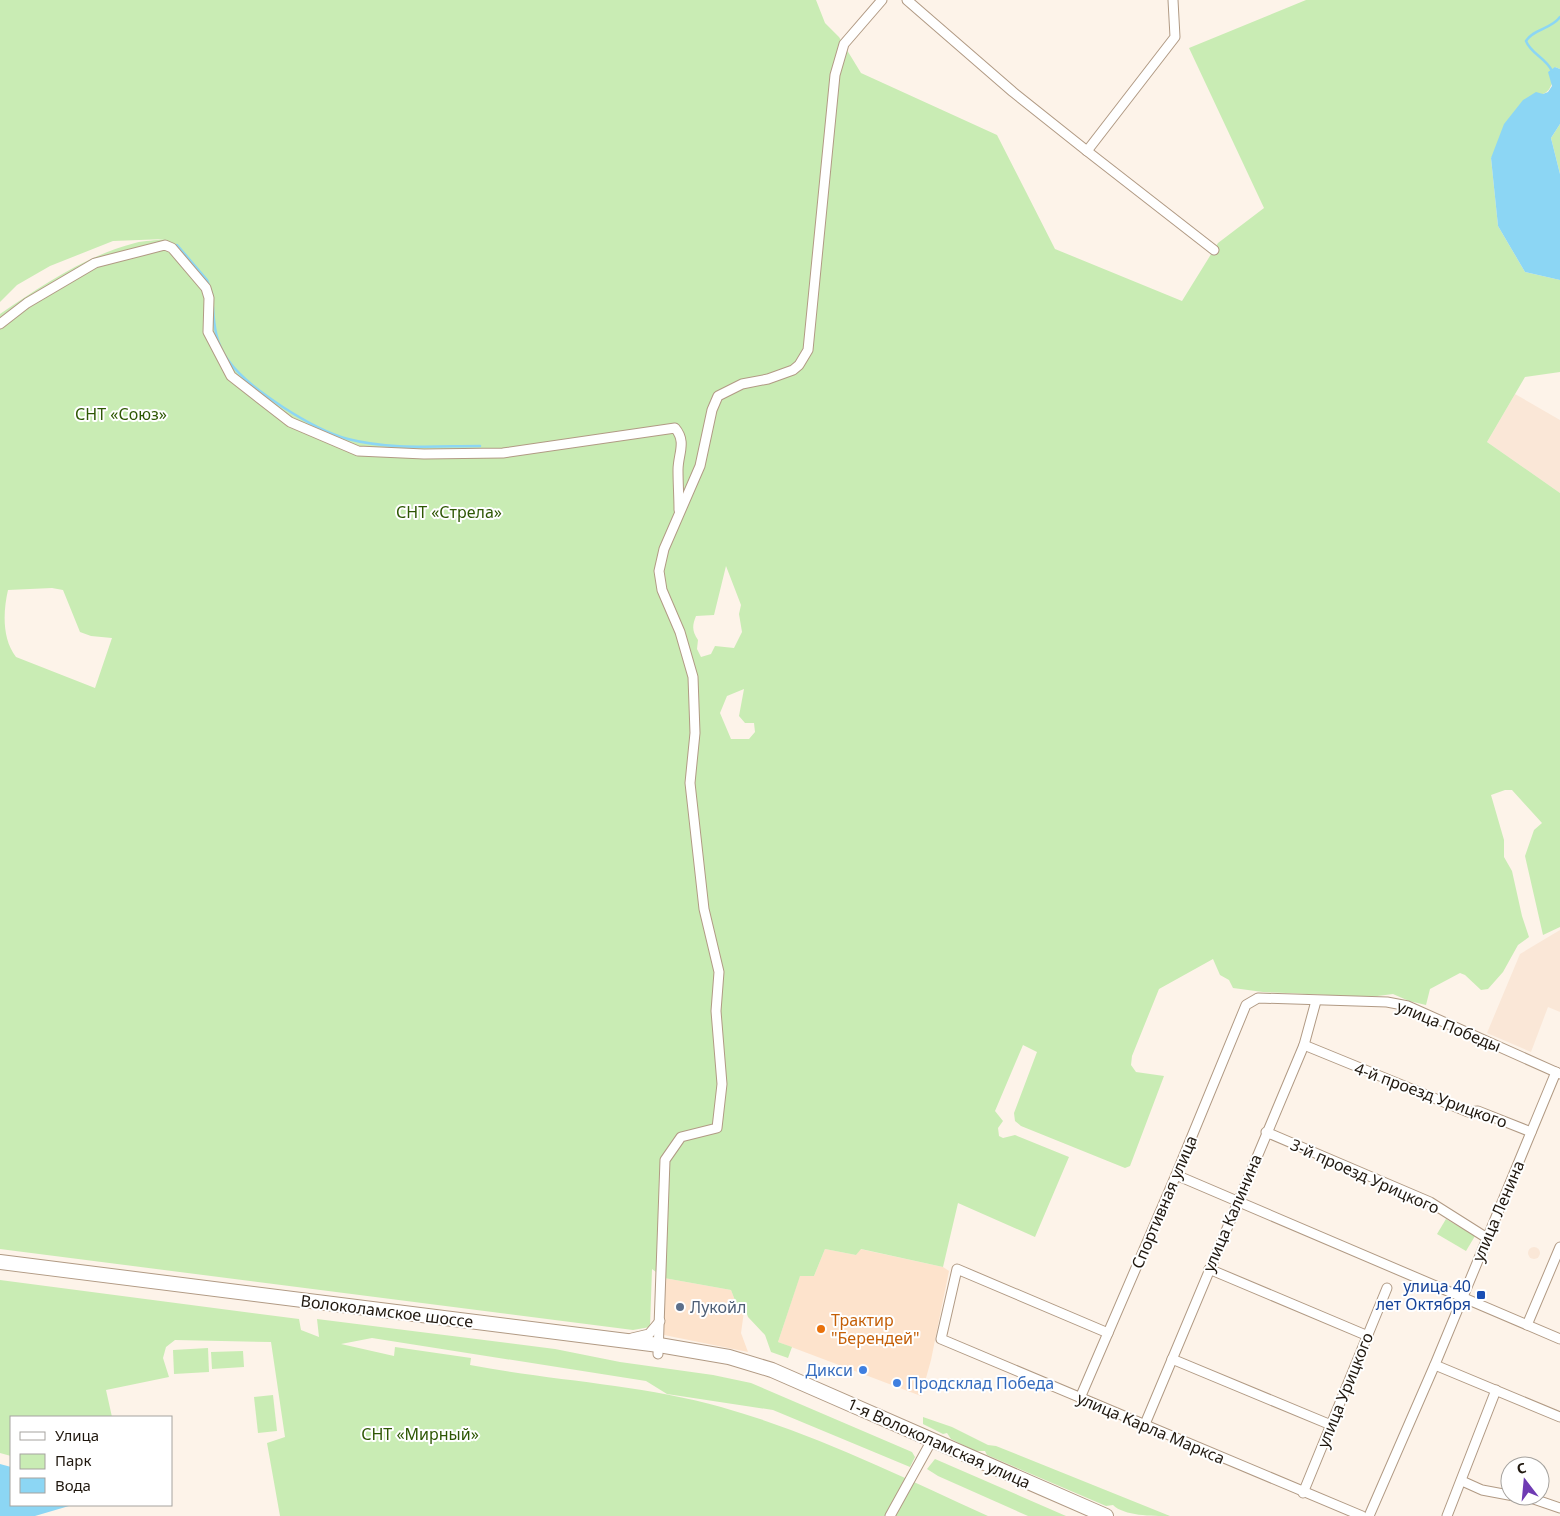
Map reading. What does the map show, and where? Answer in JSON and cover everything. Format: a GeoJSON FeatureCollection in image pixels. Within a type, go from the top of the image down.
{"type":"FeatureCollection","features":[{"type":"Feature","properties":{"kind":"main road","name":"Волоколамское шоссе"},"geometry":{"type":"LineString","coordinates":[[0,1262],[623,1340],[771,1374]]}},
{"type":"Feature","properties":{"kind":"main road","name":"Волоколамское шоссе"},"geometry":{"type":"LineString","coordinates":[[0,1270],[658,1349]]}},
{"type":"Feature","properties":{"kind":"main road","name":"1-я Волоколамская улица"},"geometry":{"type":"LineString","coordinates":[[771,1374],[931,1444],[1106,1516]]}},
{"type":"Feature","properties":{"kind":"main road","name":"1-я Волоколамская улица"},"geometry":{"type":"LineString","coordinates":[[931,1444],[1086,1516]]}},
{"type":"Feature","properties":{"kind":"street"},"geometry":{"type":"LineString","coordinates":[[658,1349],[665,1160],[681,1137],[717,1128],[722,1084],[716,1011],[719,972],[704,910],[690,783],[695,733],[692,677],[680,632],[662,590],[659,571],[664,549],[700,466],[712,410],[718,396],[742,384],[768,379],[793,370],[799,365],[808,350],[837,66],[844,44],[882,0]]}},
{"type":"Feature","properties":{"kind":"street"},"geometry":{"type":"LineString","coordinates":[[907,0],[1013,92],[1214,250]]}},
{"type":"Feature","properties":{"kind":"street"},"geometry":{"type":"LineString","coordinates":[[1088,151],[1175,37],[1173,0]]}},
{"type":"Feature","properties":{"kind":"street"},"geometry":{"type":"LineString","coordinates":[[0,324],[27,303],[95,263],[165,245],[172,248],[206,288],[209,298],[208,332],[231,376],[290,422],[358,451],[424,454],[503,453],[676,428],[681,435],[682,449],[678,467],[679,512]]}},
{"type":"Feature","properties":{"kind":"street","name":"улица Победы"},"geometry":{"type":"LineString","coordinates":[[1246,1005],[1258,998],[1387,1002],[1408,1006],[1558,1073]]}},
{"type":"Feature","properties":{"kind":"street","name":"улица Калинина"},"geometry":{"type":"LineString","coordinates":[[1145,1424],[1208,1269],[1304,1045],[1316,1001]]}},
{"type":"Feature","properties":{"kind":"street","name":"Спортивная улица"},"geometry":{"type":"LineString","coordinates":[[1080,1398],[1176,1175],[1246,1005]]}},
{"type":"Feature","properties":{"kind":"street","name":"4-й проезд Урицкого"},"geometry":{"type":"LineString","coordinates":[[1304,1045],[1468,1112],[1478,1111],[1531,1132]]}},
{"type":"Feature","properties":{"kind":"street","name":"улица Ленина"},"geometry":{"type":"LineString","coordinates":[[1369,1516],[1435,1365],[1531,1132],[1558,1073]]}},
{"type":"Feature","properties":{"kind":"street","name":"3-й проезд Урицкого"},"geometry":{"type":"LineString","coordinates":[[1266,1132],[1430,1202],[1488,1238]]}},
{"type":"Feature","properties":{"kind":"street"},"geometry":{"type":"LineString","coordinates":[[1176,1175],[1560,1339]]}},
{"type":"Feature","properties":{"kind":"street"},"geometry":{"type":"LineString","coordinates":[[1527,1325],[1560,1248]]}},
{"type":"Feature","properties":{"kind":"street","name":"улица Карла Маркса"},"geometry":{"type":"LineString","coordinates":[[1108,1332],[957,1269],[941,1339],[1145,1424],[1302,1493],[1362,1516]]}},
{"type":"Feature","properties":{"kind":"street"},"geometry":{"type":"LineString","coordinates":[[1208,1269],[1368,1336]]}},
{"type":"Feature","properties":{"kind":"street","name":"улица Урицкого"},"geometry":{"type":"LineString","coordinates":[[1302,1493],[1387,1288]]}},
{"type":"Feature","properties":{"kind":"street"},"geometry":{"type":"LineString","coordinates":[[623,1340],[649,1334],[660,1321]]}},
{"type":"Feature","properties":{"kind":"street"},"geometry":{"type":"LineString","coordinates":[[1172,1359],[1331,1425]]}},
{"type":"Feature","properties":{"kind":"street"},"geometry":{"type":"LineString","coordinates":[[1435,1365],[1560,1417]]}},
{"type":"Feature","properties":{"kind":"street"},"geometry":{"type":"LineString","coordinates":[[1447,1516],[1496,1390]]}},
{"type":"Feature","properties":{"kind":"street"},"geometry":{"type":"LineString","coordinates":[[890,1516],[931,1444]]}},
{"type":"Feature","properties":{"kind":"street"},"geometry":{"type":"LineString","coordinates":[[1462,1481],[1482,1490],[1500,1493]]}},
{"type":"Feature","properties":{"kind":"shaded area"},"geometry":{"type":"Polygon","coordinates":[[[1515,394],[1560,420],[1560,493],[1487,442],[1515,394]]]}},
{"type":"Feature","properties":{"kind":"shaded area"},"geometry":{"type":"Polygon","coordinates":[[[1560,930],[1560,1012],[1548,1007],[1531,1052],[1487,1033],[1520,954],[1560,930]]]}},
{"type":"Feature","properties":{"kind":"shaded area"},"geometry":{"type":"Polygon","coordinates":[[[1532,1247],[1536,1247],[1540,1253],[1536,1259],[1532,1259],[1528,1255],[1528,1251],[1532,1247]]]}},
{"type":"Feature","properties":{"kind":"shaded area"},"geometry":{"type":"Polygon","coordinates":[[[825,1249],[856,1255],[860,1249],[943,1267],[949,1271],[931,1360],[921,1396],[778,1342],[800,1275],[814,1276],[825,1249]]]}},
{"type":"Feature","properties":{"kind":"shaded area"},"geometry":{"type":"Polygon","coordinates":[[[664,1278],[731,1290],[736,1303],[745,1304],[741,1333],[748,1352],[664,1335],[664,1278]]]}},
{"type":"Feature","properties":{"kind":"green space"},"geometry":{"type":"Polygon","coordinates":[[[0,0],[816,0],[825,23],[839,37],[861,73],[997,135],[1055,249],[1182,301],[1218,243],[1264,208],[1189,48],[1306,0],[1560,0],[1560,69],[1555,67],[1549,90],[1543,94],[1491,158],[1498,226],[1525,272],[1560,280],[1560,372],[1525,377],[1487,442],[1560,493],[1560,927],[1543,935],[1525,856],[1534,830],[1542,823],[1512,790],[1505,790],[1491,795],[1504,840],[1504,857],[1512,871],[1522,916],[1529,937],[1518,945],[1503,972],[1488,989],[1481,990],[1465,975],[1460,973],[1430,989],[1426,1005],[1409,1001],[1393,994],[1370,997],[1263,992],[1233,988],[1229,980],[1220,975],[1213,959],[1159,989],[1132,1056],[1131,1065],[1136,1072],[1164,1076],[1130,1166],[1125,1168],[1021,1126],[1015,1121],[1014,1113],[1037,1052],[1023,1045],[995,1111],[1003,1121],[998,1128],[999,1136],[1003,1138],[1015,1135],[1069,1157],[1035,1237],[958,1203],[943,1267],[861,1249],[856,1255],[825,1249],[814,1276],[800,1276],[778,1342],[792,1347],[788,1358],[771,1352],[765,1335],[748,1317],[744,1305],[736,1303],[731,1290],[664,1278],[652,1269],[650,1327],[633,1330],[0,1249],[0,314],[48,282],[99,256],[139,242],[165,239],[113,241],[50,266],[17,285],[0,302],[0,0]],[[726,566],[714,615],[696,616],[694,623],[693,628],[698,640],[697,649],[701,657],[711,654],[715,646],[734,648],[742,632],[739,614],[741,605],[726,566]],[[52,588],[8,590],[5,607],[6,634],[11,650],[16,657],[95,688],[112,638],[91,636],[80,632],[63,590],[52,588]],[[744,689],[727,696],[720,713],[731,739],[749,739],[755,732],[754,723],[745,723],[739,716],[744,689]]]}},
{"type":"Feature","properties":{"kind":"green space"},"geometry":{"type":"Polygon","coordinates":[[[1560,124],[1560,174],[1551,138],[1560,124]]]}},
{"type":"Feature","properties":{"kind":"green space"},"geometry":{"type":"Polygon","coordinates":[[[1446,1219],[1475,1236],[1466,1251],[1437,1234],[1446,1219]]]}},
{"type":"Feature","properties":{"kind":"green space","name":"СНТ «Мирный»"},"geometry":{"type":"Polygon","coordinates":[[[0,1280],[299,1319],[301,1330],[319,1337],[317,1319],[555,1349],[620,1362],[713,1375],[751,1383],[912,1452],[915,1457],[910,1467],[773,1410],[667,1394],[646,1381],[372,1338],[341,1344],[394,1356],[395,1347],[471,1358],[470,1365],[659,1393],[721,1407],[790,1429],[823,1442],[988,1516],[280,1516],[267,1443],[285,1437],[271,1342],[175,1340],[166,1347],[163,1358],[169,1377],[106,1390],[112,1416],[10,1416],[10,1456],[0,1453],[0,1280]]]}},
{"type":"Feature","properties":{"kind":"green space"},"geometry":{"type":"Polygon","coordinates":[[[208,1348],[209,1372],[174,1374],[173,1350],[208,1348]]]}},
{"type":"Feature","properties":{"kind":"green space"},"geometry":{"type":"Polygon","coordinates":[[[243,1351],[244,1367],[212,1369],[211,1352],[243,1351]]]}},
{"type":"Feature","properties":{"kind":"green space"},"geometry":{"type":"Polygon","coordinates":[[[273,1395],[277,1431],[258,1433],[254,1397],[273,1395]]]}},
{"type":"Feature","properties":{"kind":"green space"},"geometry":{"type":"Polygon","coordinates":[[[923,1417],[952,1427],[988,1445],[996,1446],[1170,1516],[1139,1515],[1118,1509],[1113,1505],[1106,1506],[987,1455],[985,1451],[975,1451],[951,1439],[947,1433],[943,1434],[923,1424],[923,1417]]]}},
{"type":"Feature","properties":{"kind":"green space"},"geometry":{"type":"Polygon","coordinates":[[[935,1459],[1066,1516],[1028,1516],[938,1476],[927,1469],[935,1459]]]}},
{"type":"Feature","properties":{"kind":"water"},"geometry":{"type":"Polygon","coordinates":[[[1555,67],[1560,69],[1560,124],[1551,138],[1560,174],[1560,280],[1525,272],[1498,226],[1491,158],[1504,124],[1523,100],[1536,92],[1543,94],[1548,92],[1552,86],[1548,72],[1555,67]]]}},
{"type":"Feature","properties":{"kind":"water"},"geometry":{"type":"Polygon","coordinates":[[[0,1464],[10,1467],[10,1506],[69,1506],[35,1516],[0,1516],[0,1464]]]}},
{"type":"Feature","properties":{"kind":"waterway"},"geometry":{"type":"LineString","coordinates":[[1552,71],[1526,41],[1533,34],[1557,21],[1560,17]]}},
{"type":"Feature","properties":{"kind":"waterway"},"geometry":{"type":"LineString","coordinates":[[177,245],[207,280],[212,294]]}},
{"type":"Feature","properties":{"kind":"waterway"},"geometry":{"type":"LineString","coordinates":[[213,307],[218,341],[228,360],[250,383],[300,418],[348,439],[380,445],[414,447],[480,446]]}},
{"type":"Feature","properties":{"kind":"place","name":"улица 40 лет Октября"},"geometry":{"type":"Point","coordinates":[1481,1295]}},
{"type":"Feature","properties":{"kind":"place","name":"Лукойл"},"geometry":{"type":"Point","coordinates":[680,1307]}},
{"type":"Feature","properties":{"kind":"place","name":"Трактир \"Берендей\""},"geometry":{"type":"Point","coordinates":[821,1329]}},
{"type":"Feature","properties":{"kind":"place","name":"Дикси"},"geometry":{"type":"Point","coordinates":[863,1370]}},
{"type":"Feature","properties":{"kind":"place","name":"Продсклад Победа"},"geometry":{"type":"Point","coordinates":[897,1383]}},
{"type":"Feature","properties":{"kind":"park label","name":"СНТ «Союз»"},"geometry":{"type":"Point","coordinates":[121,414]}},
{"type":"Feature","properties":{"kind":"park label","name":"СНТ «Стрела»"},"geometry":{"type":"Point","coordinates":[449,512]}}]}
